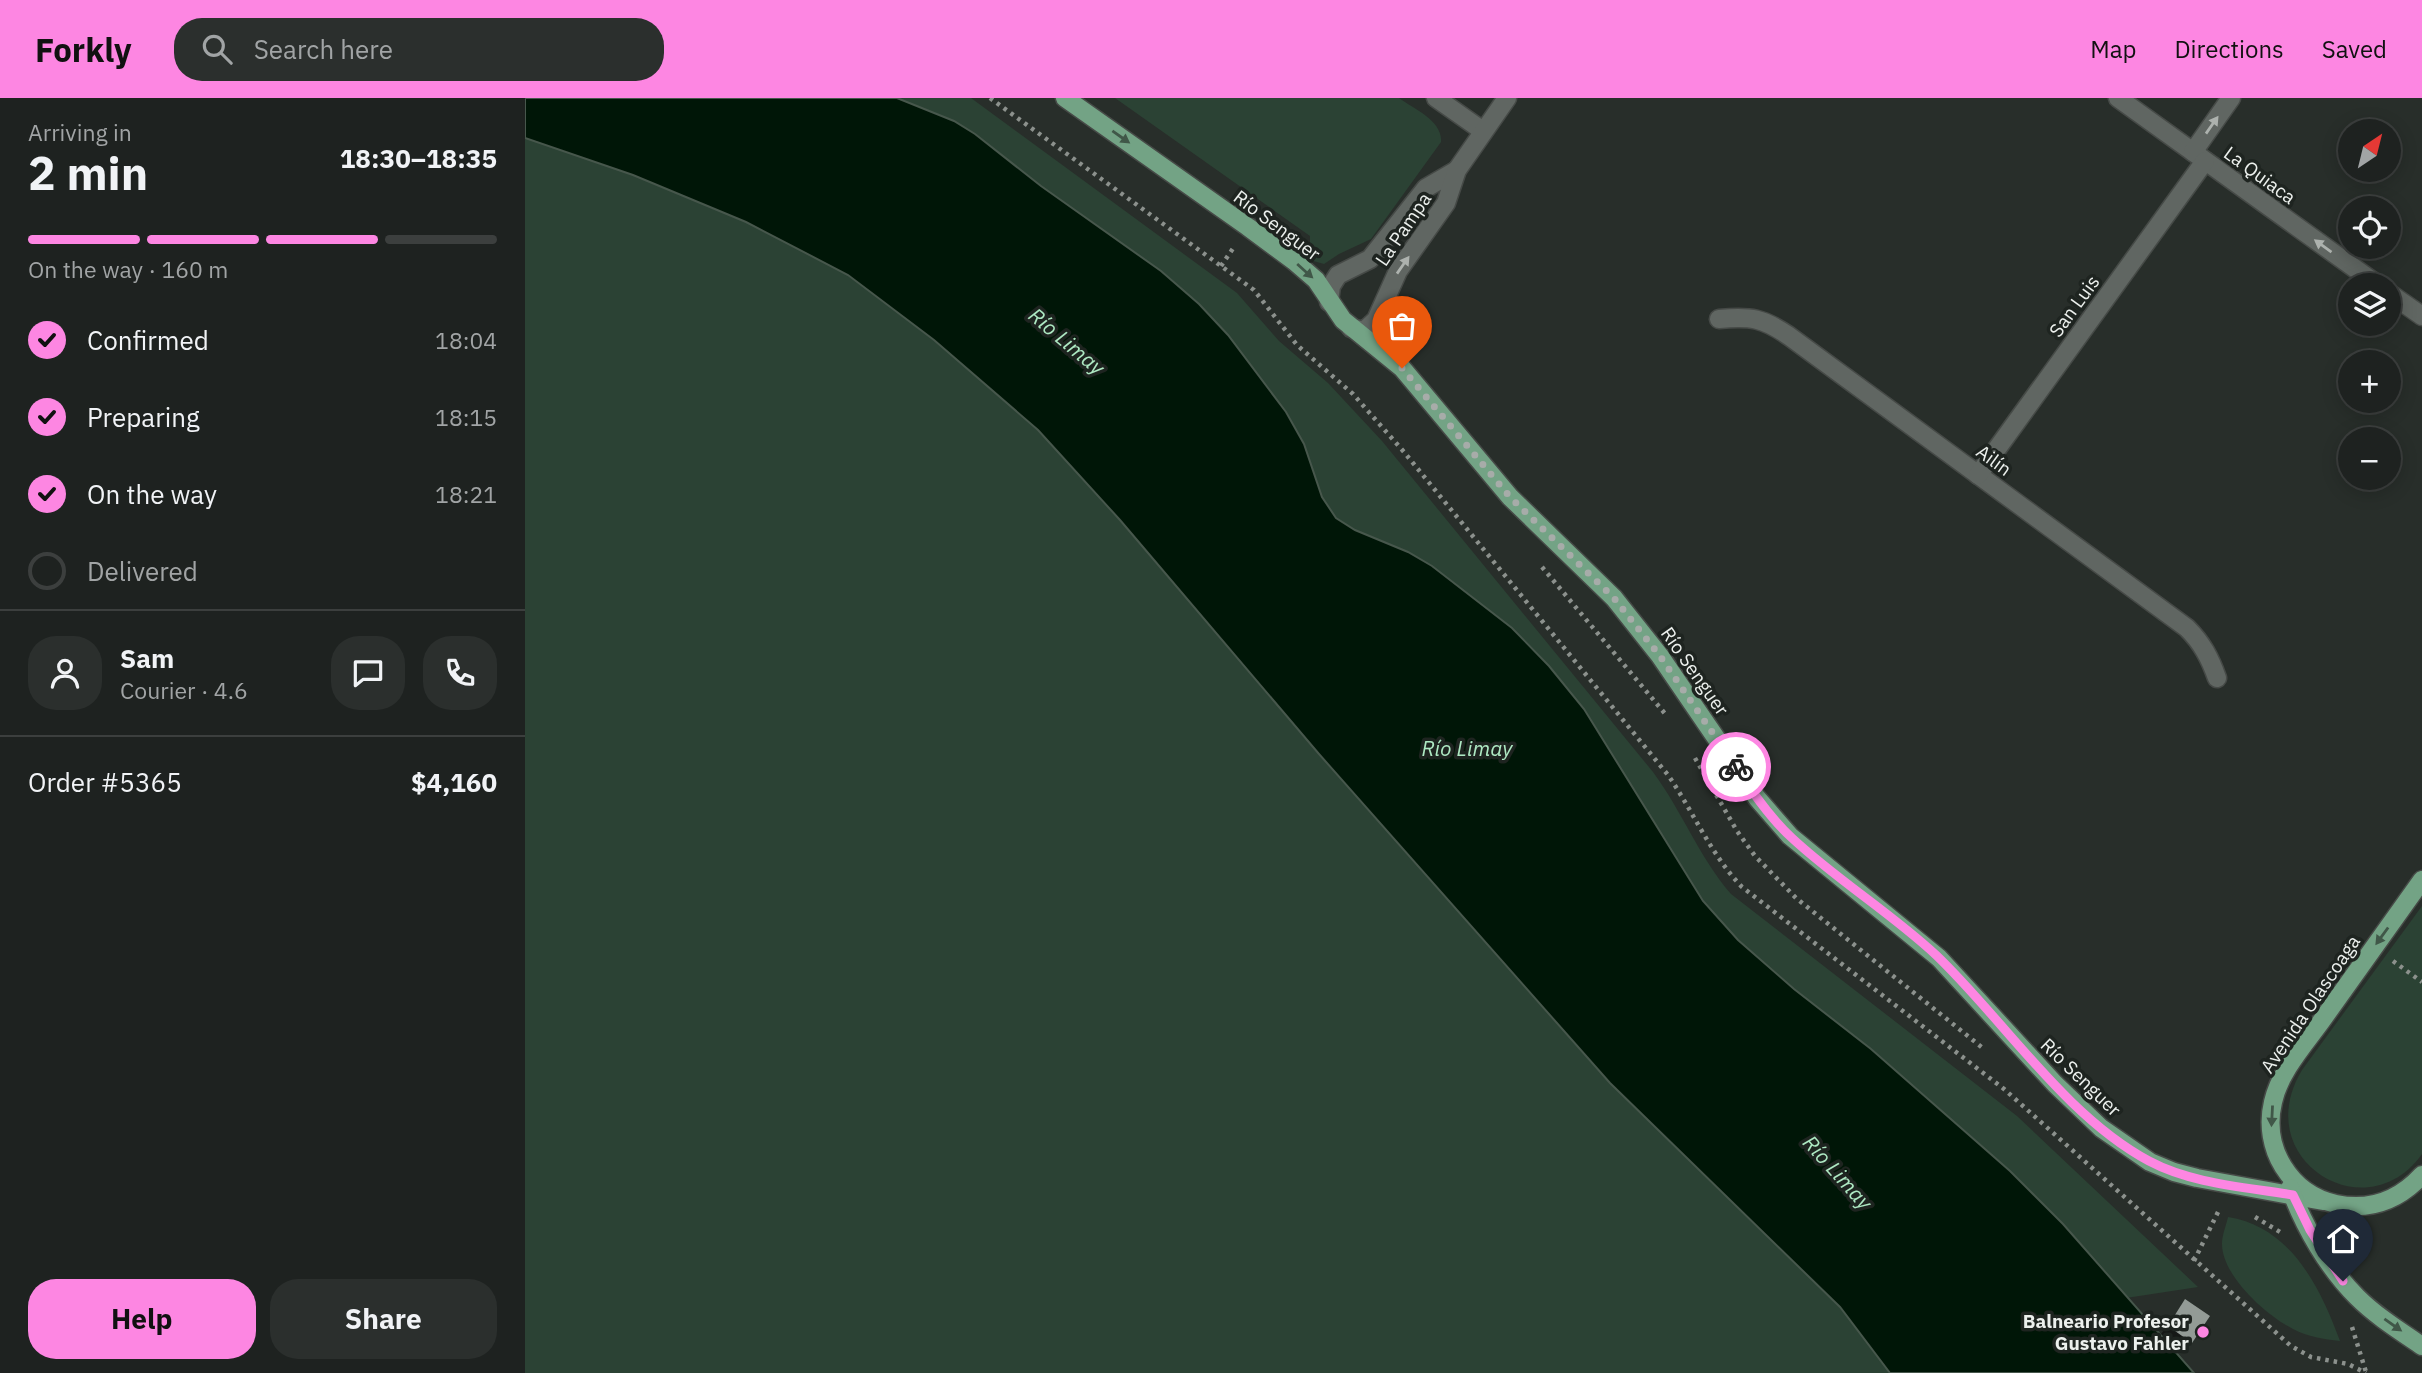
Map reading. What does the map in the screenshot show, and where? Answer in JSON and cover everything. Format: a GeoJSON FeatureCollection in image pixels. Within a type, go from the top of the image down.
{"type":"FeatureCollection","features":[{"type":"Feature","properties":{"kind":"main road","name":"Río Senguer"},"geometry":{"type":"LineString","coordinates":[[1065,98],[1294,261],[1315,280],[1350,328],[1392,359],[1412,378],[1510,497],[1614,598],[1660,656],[1757,798],[1790,836],[1931,951],[2077,1106],[2126,1147],[2150,1162],[2174,1172],[2323,1201]]}},
{"type":"Feature","properties":{"kind":"main road","name":"Avenida Olascoaga"},"geometry":{"type":"LineString","coordinates":[[2422,880],[2279,1084],[2273,1102],[2271,1126],[2274,1147],[2283,1167],[2294,1182],[2323,1201],[2346,1206],[2377,1205],[2403,1192],[2422,1175]]}},
{"type":"Feature","properties":{"kind":"main road"},"geometry":{"type":"LineString","coordinates":[[2283,1167],[2310,1230],[2343,1281],[2375,1313],[2422,1346]]}},
{"type":"Feature","properties":{"kind":"street"},"geometry":{"type":"LineString","coordinates":[[1436,98],[1483,131]]}},
{"type":"Feature","properties":{"kind":"street","name":"La Pampa"},"geometry":{"type":"LineString","coordinates":[[1350,328],[1364,331],[1376,320],[1398,271],[1446,203],[1457,170],[1507,98]]}},
{"type":"Feature","properties":{"kind":"street","name":"La Quiaca"},"geometry":{"type":"LineString","coordinates":[[2117,98],[2361,273]]}},
{"type":"Feature","properties":{"kind":"street","name":"San Luis"},"geometry":{"type":"LineString","coordinates":[[1978,475],[2199,156],[2231,98]]}},
{"type":"Feature","properties":{"kind":"street","name":"La Pampa"},"geometry":{"type":"LineString","coordinates":[[1329,302],[1331,286],[1338,275],[1370,258],[1426,188],[1457,170]]}},
{"type":"Feature","properties":{"kind":"street"},"geometry":{"type":"LineString","coordinates":[[2401,301],[2422,316]]}},
{"type":"Feature","properties":{"kind":"street","name":"Ailín"},"geometry":{"type":"LineString","coordinates":[[1719,319],[1750,317],[1775,327],[2187,628],[2199,640],[2217,678]]}},
{"type":"Feature","properties":{"kind":"path"},"geometry":{"type":"LineString","coordinates":[[991,98],[1254,290],[1297,345],[1353,394],[1404,452],[1668,775],[1728,873],[1742,887],[2004,1089],[2291,1346],[2311,1357],[2348,1364],[2366,1373],[2350,1324]]}},
{"type":"Feature","properties":{"kind":"path"},"geometry":{"type":"LineString","coordinates":[[1221,266],[1236,244]]}},
{"type":"Feature","properties":{"kind":"path"},"geometry":{"type":"LineString","coordinates":[[2384,971],[2399,950]]}},
{"type":"Feature","properties":{"kind":"path"},"geometry":{"type":"LineString","coordinates":[[2392,961],[2422,982]]}},
{"type":"Feature","properties":{"kind":"path"},"geometry":{"type":"LineString","coordinates":[[2194,1261],[2221,1206]]}},
{"type":"Feature","properties":{"kind":"shaded area"},"geometry":{"type":"Polygon","coordinates":[[[897,98],[971,98],[1237,293],[1279,341],[1328,383],[1382,441],[1653,772],[1709,865],[1731,894],[2017,1116],[2198,1287],[2126,1298],[2063,1224],[2010,1171],[1871,1049],[1794,989],[1738,940],[1703,901],[1584,709],[1549,666],[1512,628],[1432,566],[1408,552],[1355,530],[1336,518],[1322,497],[1286,412],[1228,335],[1199,304],[1161,271],[1041,186],[975,134],[954,121],[897,98]]]}},
{"type":"Feature","properties":{"kind":"shaded area"},"geometry":{"type":"Polygon","coordinates":[[[1115,98],[1399,98],[1433,122],[1441,142],[1371,239],[1324,264],[1310,260],[1310,236],[1115,98]]]}},
{"type":"Feature","properties":{"kind":"shaded area"},"geometry":{"type":"Polygon","coordinates":[[[525,138],[633,175],[746,222],[848,275],[934,340],[1038,430],[1120,520],[1319,754],[1610,1083],[1840,1307],[1890,1373],[525,1373],[525,138]]]}},
{"type":"Feature","properties":{"kind":"shaded area"},"geometry":{"type":"Polygon","coordinates":[[[2422,906],[2422,1154],[2399,1177],[2372,1187],[2345,1186],[2321,1175],[2301,1157],[2290,1132],[2289,1102],[2302,1070],[2422,906]]]}},
{"type":"Feature","properties":{"kind":"shaded area"},"geometry":{"type":"Polygon","coordinates":[[[2228,1217],[2250,1223],[2286,1246],[2300,1262],[2323,1300],[2340,1341],[2310,1336],[2293,1329],[2271,1315],[2248,1294],[2229,1269],[2224,1256],[2222,1241],[2228,1217]]]}},
{"type":"Feature","properties":{"kind":"water","name":"Río Limay"},"geometry":{"type":"Polygon","coordinates":[[[525,98],[897,98],[954,121],[975,134],[1041,186],[1161,271],[1199,304],[1228,335],[1286,412],[1304,444],[1322,497],[1336,518],[1355,530],[1408,552],[1432,566],[1512,628],[1549,666],[1584,709],[1703,901],[1738,940],[1794,989],[1871,1049],[2010,1171],[2063,1224],[2194,1373],[1890,1373],[1840,1307],[1610,1083],[1319,754],[1120,520],[1038,430],[934,340],[848,275],[746,222],[633,175],[525,138],[525,98]]]}},
{"type":"Feature","properties":{"kind":"building"},"geometry":{"type":"Polygon","coordinates":[[[2185,1299],[2210,1316],[2192,1343],[2168,1326],[2185,1299]]]}},
{"type":"Feature","properties":{"kind":"way so far"},"geometry":{"type":"LineString","coordinates":[[1402,368],[1510,497],[1614,598],[1660,656],[1736,767]]}},
{"type":"Feature","properties":{"kind":"place","name":"Balneario Profesor Gustavo Fahler"},"geometry":{"type":"Point","coordinates":[2203,1332]}},
{"type":"Feature","properties":{"kind":"route"},"geometry":{"type":"LineString","coordinates":[[1736,767],[1757,798],[1790,836],[1917,938],[2055,1084],[2102,1128],[2150,1162],[2174,1172],[2293,1195],[2310,1230],[2343,1281]]}}]}
